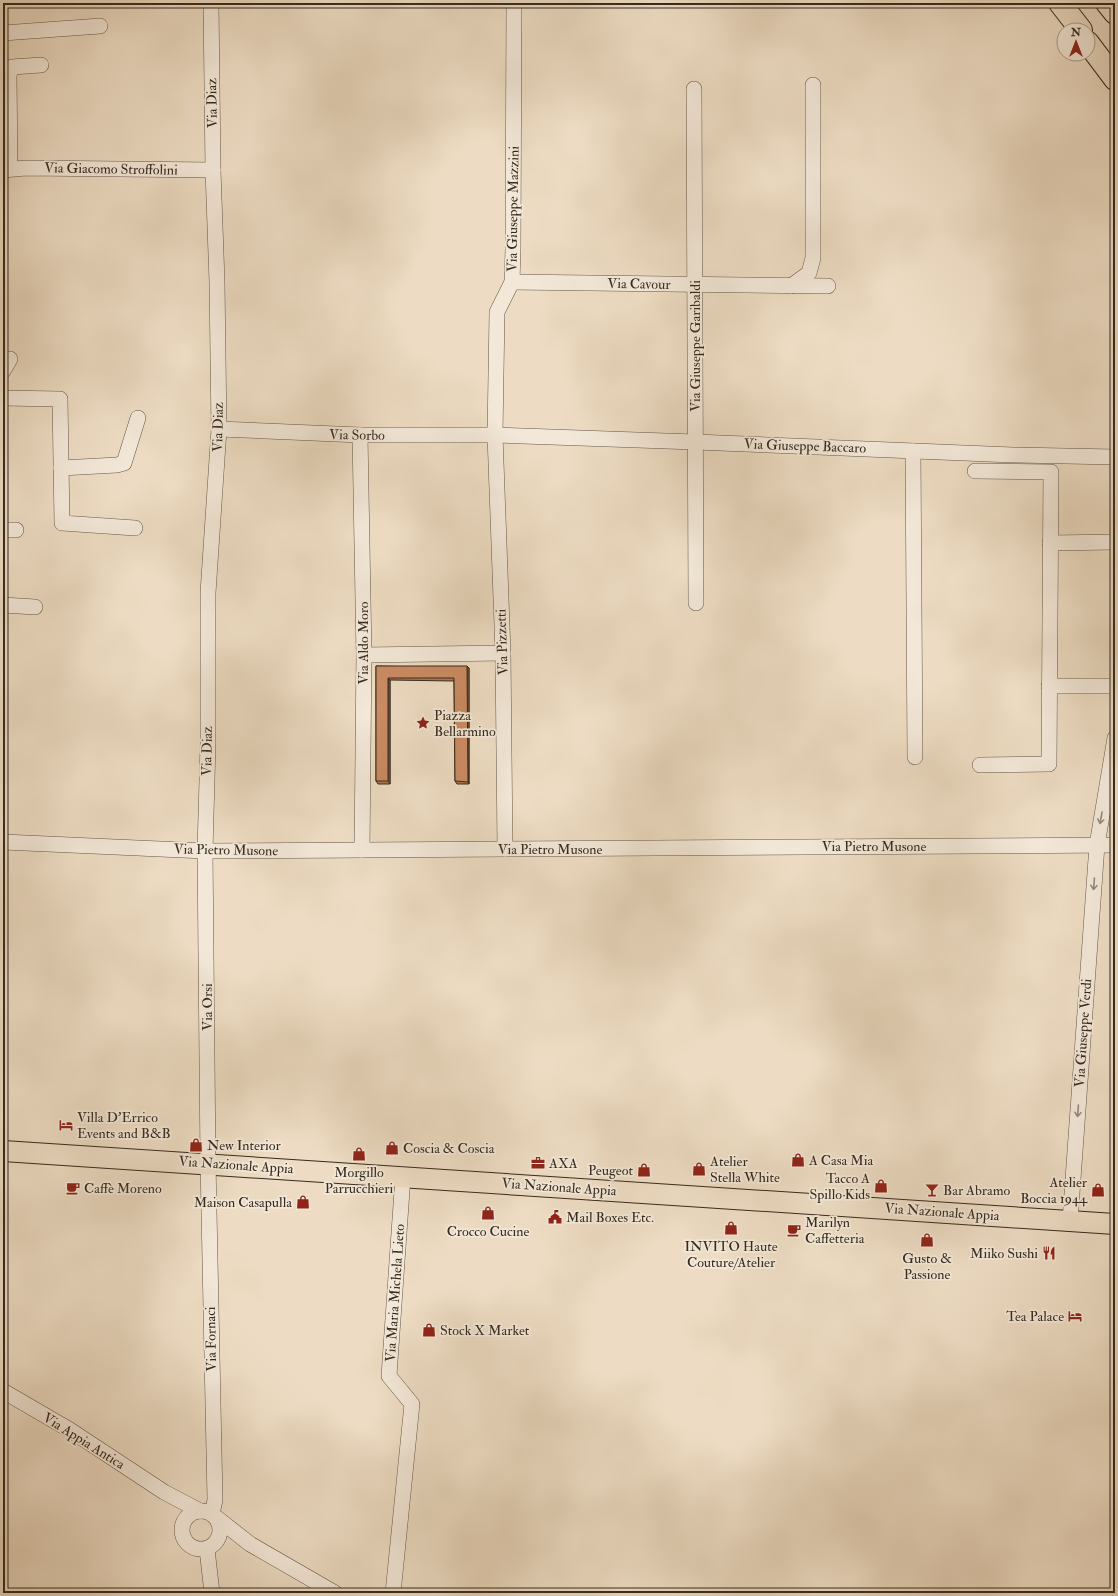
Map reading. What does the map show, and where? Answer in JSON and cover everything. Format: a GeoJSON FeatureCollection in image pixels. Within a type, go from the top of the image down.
{"type":"FeatureCollection","features":[{"type":"Feature","properties":{"kind":"highway"},"geometry":{"type":"LineString","coordinates":[[1059,3],[1074,22]]}},
{"type":"Feature","properties":{"kind":"highway"},"geometry":{"type":"LineString","coordinates":[[1107,3],[1115,13]]}},
{"type":"Feature","properties":{"kind":"highway"},"geometry":{"type":"LineString","coordinates":[[1096,49],[1115,73]]}},
{"type":"Feature","properties":{"kind":"highway"},"geometry":{"type":"LineString","coordinates":[[1096,53],[1115,79]]}},
{"type":"Feature","properties":{"kind":"main road","name":"Via Nazionale Appia"},"geometry":{"type":"LineString","coordinates":[[3,1151],[403,1176],[1115,1224]]}},
{"type":"Feature","properties":{"kind":"street","name":"Via Diaz"},"geometry":{"type":"LineString","coordinates":[[205,851],[208,744],[208,593],[219,429],[211,3]]}},
{"type":"Feature","properties":{"kind":"street","name":"Via Giuseppe Mazzini"},"geometry":{"type":"LineString","coordinates":[[495,435],[497,312],[512,282],[514,241],[514,3]]}},
{"type":"Feature","properties":{"kind":"street"},"geometry":{"type":"LineString","coordinates":[[3,33],[100,26]]}},
{"type":"Feature","properties":{"kind":"street","name":"Via Giacomo Stroffolini"},"geometry":{"type":"LineString","coordinates":[[41,65],[12,67],[9,75],[7,170],[26,168],[213,170]]}},
{"type":"Feature","properties":{"kind":"street"},"geometry":{"type":"LineString","coordinates":[[791,286],[809,273],[813,258],[813,86]]}},
{"type":"Feature","properties":{"kind":"street","name":"Via Giuseppe Garibaldi"},"geometry":{"type":"LineString","coordinates":[[694,89],[696,603]]}},
{"type":"Feature","properties":{"kind":"street","name":"Via Cavour"},"geometry":{"type":"LineString","coordinates":[[512,282],[828,286]]}},
{"type":"Feature","properties":{"kind":"street"},"geometry":{"type":"LineString","coordinates":[[3,398],[60,398],[62,523],[135,528]]}},
{"type":"Feature","properties":{"kind":"street"},"geometry":{"type":"LineString","coordinates":[[61,468],[117,465],[124,463],[138,418]]}},
{"type":"Feature","properties":{"kind":"street","name":"Via Sorbo"},"geometry":{"type":"LineString","coordinates":[[219,429],[360,436],[495,435]]}},
{"type":"Feature","properties":{"kind":"street","name":"Via Giuseppe Baccaro"},"geometry":{"type":"LineString","coordinates":[[495,435],[1115,458]]}},
{"type":"Feature","properties":{"kind":"street","name":"Via Pizzetti"},"geometry":{"type":"LineString","coordinates":[[495,435],[503,653],[505,849]]}},
{"type":"Feature","properties":{"kind":"street","name":"Via Aldo Moro"},"geometry":{"type":"LineString","coordinates":[[360,436],[364,654],[362,850]]}},
{"type":"Feature","properties":{"kind":"street"},"geometry":{"type":"LineString","coordinates":[[912,451],[915,757]]}},
{"type":"Feature","properties":{"kind":"street"},"geometry":{"type":"LineString","coordinates":[[975,471],[1051,472],[1049,764],[980,765]]}},
{"type":"Feature","properties":{"kind":"street"},"geometry":{"type":"LineString","coordinates":[[1050,543],[1115,542]]}},
{"type":"Feature","properties":{"kind":"street"},"geometry":{"type":"LineString","coordinates":[[3,606],[35,607]]}},
{"type":"Feature","properties":{"kind":"street"},"geometry":{"type":"LineString","coordinates":[[364,654],[503,653]]}},
{"type":"Feature","properties":{"kind":"street"},"geometry":{"type":"LineString","coordinates":[[1050,686],[1115,686]]}},
{"type":"Feature","properties":{"kind":"street"},"geometry":{"type":"LineString","coordinates":[[1097,845],[1113,763],[1115,738]]}},
{"type":"Feature","properties":{"kind":"street","name":"Via Pietro Musone"},"geometry":{"type":"LineString","coordinates":[[3,842],[205,851],[1115,845]]}},
{"type":"Feature","properties":{"kind":"street","name":"Via Giuseppe Verdi"},"geometry":{"type":"LineString","coordinates":[[1070,1221],[1097,845]]}},
{"type":"Feature","properties":{"kind":"street","name":"Via Orsi"},"geometry":{"type":"LineString","coordinates":[[205,851],[208,1164]]}},
{"type":"Feature","properties":{"kind":"street","name":"Via Fornaci"},"geometry":{"type":"LineString","coordinates":[[208,1164],[214,1500],[210,1514]]}},
{"type":"Feature","properties":{"kind":"street","name":"Via Maria Michela Lieto"},"geometry":{"type":"LineString","coordinates":[[393,1593],[412,1404],[389,1376],[403,1176]]}},
{"type":"Feature","properties":{"kind":"street","name":"Via Appia Antica"},"geometry":{"type":"LineString","coordinates":[[3,1391],[70,1430],[164,1492],[210,1514],[250,1544],[335,1593]]}},
{"type":"Feature","properties":{"kind":"street","name":"Via Appia Antica"},"geometry":{"type":"LineString","coordinates":[[164,1492],[184,1521]]}},
{"type":"Feature","properties":{"kind":"street"},"geometry":{"type":"LineString","coordinates":[[210,1514],[220,1524],[220,1536],[217,1542],[207,1549],[194,1548],[188,1545],[182,1534],[184,1521],[188,1516],[210,1514]]}},
{"type":"Feature","properties":{"kind":"street","name":"Via Appia Antica"},"geometry":{"type":"LineString","coordinates":[[220,1536],[250,1544]]}},
{"type":"Feature","properties":{"kind":"street"},"geometry":{"type":"LineString","coordinates":[[207,1549],[212,1593]]}},
{"type":"Feature","properties":{"kind":"green space"},"geometry":{"type":"Polygon","coordinates":[[[1115,796],[1115,832],[1112,831],[1110,826],[1115,796]]]}},
{"type":"Feature","properties":{"kind":"building"},"geometry":{"type":"Polygon","coordinates":[[[376,666],[467,666],[468,782],[455,781],[454,678],[388,678],[388,781],[376,781],[376,666]]]}},
{"type":"Feature","properties":{"kind":"place","name":"Piazza Bellarmino"},"geometry":{"type":"Point","coordinates":[423,723]}},
{"type":"Feature","properties":{"kind":"place","name":"Villa D'Errico Events and B&B"},"geometry":{"type":"Point","coordinates":[66,1125]}},
{"type":"Feature","properties":{"kind":"place","name":"New Interior"},"geometry":{"type":"Point","coordinates":[196,1145]}},
{"type":"Feature","properties":{"kind":"place","name":"Coscia & Coscia"},"geometry":{"type":"Point","coordinates":[392,1148]}},
{"type":"Feature","properties":{"kind":"place","name":"Morgillo Parrucchieri"},"geometry":{"type":"Point","coordinates":[359,1154]}},
{"type":"Feature","properties":{"kind":"place","name":"A Casa Mia"},"geometry":{"type":"Point","coordinates":[798,1160]}},
{"type":"Feature","properties":{"kind":"place","name":"AXA"},"geometry":{"type":"Point","coordinates":[538,1163]}},
{"type":"Feature","properties":{"kind":"place","name":"Atelier Stella White"},"geometry":{"type":"Point","coordinates":[699,1169]}},
{"type":"Feature","properties":{"kind":"place","name":"Peugeot"},"geometry":{"type":"Point","coordinates":[644,1170]}},
{"type":"Feature","properties":{"kind":"place","name":"Tacco A Spillo Kids"},"geometry":{"type":"Point","coordinates":[881,1186]}},
{"type":"Feature","properties":{"kind":"place","name":"Caffè Moreno"},"geometry":{"type":"Point","coordinates":[73,1188]}},
{"type":"Feature","properties":{"kind":"place","name":"Bar Abramo"},"geometry":{"type":"Point","coordinates":[932,1190]}},
{"type":"Feature","properties":{"kind":"place","name":"Atelier Boccia 1944"},"geometry":{"type":"Point","coordinates":[1098,1190]}},
{"type":"Feature","properties":{"kind":"place","name":"Maison Casapulla"},"geometry":{"type":"Point","coordinates":[303,1202]}},
{"type":"Feature","properties":{"kind":"place","name":"Crocco Cucine"},"geometry":{"type":"Point","coordinates":[488,1213]}},
{"type":"Feature","properties":{"kind":"place","name":"Mail Boxes Etc."},"geometry":{"type":"Point","coordinates":[555,1217]}},
{"type":"Feature","properties":{"kind":"place","name":"INVITO Haute Couture/Atelier"},"geometry":{"type":"Point","coordinates":[731,1228]}},
{"type":"Feature","properties":{"kind":"place","name":"Marilyn Caffetteria"},"geometry":{"type":"Point","coordinates":[794,1230]}},
{"type":"Feature","properties":{"kind":"place","name":"Gusto & Passione"},"geometry":{"type":"Point","coordinates":[927,1240]}},
{"type":"Feature","properties":{"kind":"place","name":"Miiko Sushi"},"geometry":{"type":"Point","coordinates":[1049,1253]}},
{"type":"Feature","properties":{"kind":"place","name":"Tea Palace"},"geometry":{"type":"Point","coordinates":[1075,1316]}},
{"type":"Feature","properties":{"kind":"place","name":"Stock X Market"},"geometry":{"type":"Point","coordinates":[429,1330]}}]}
